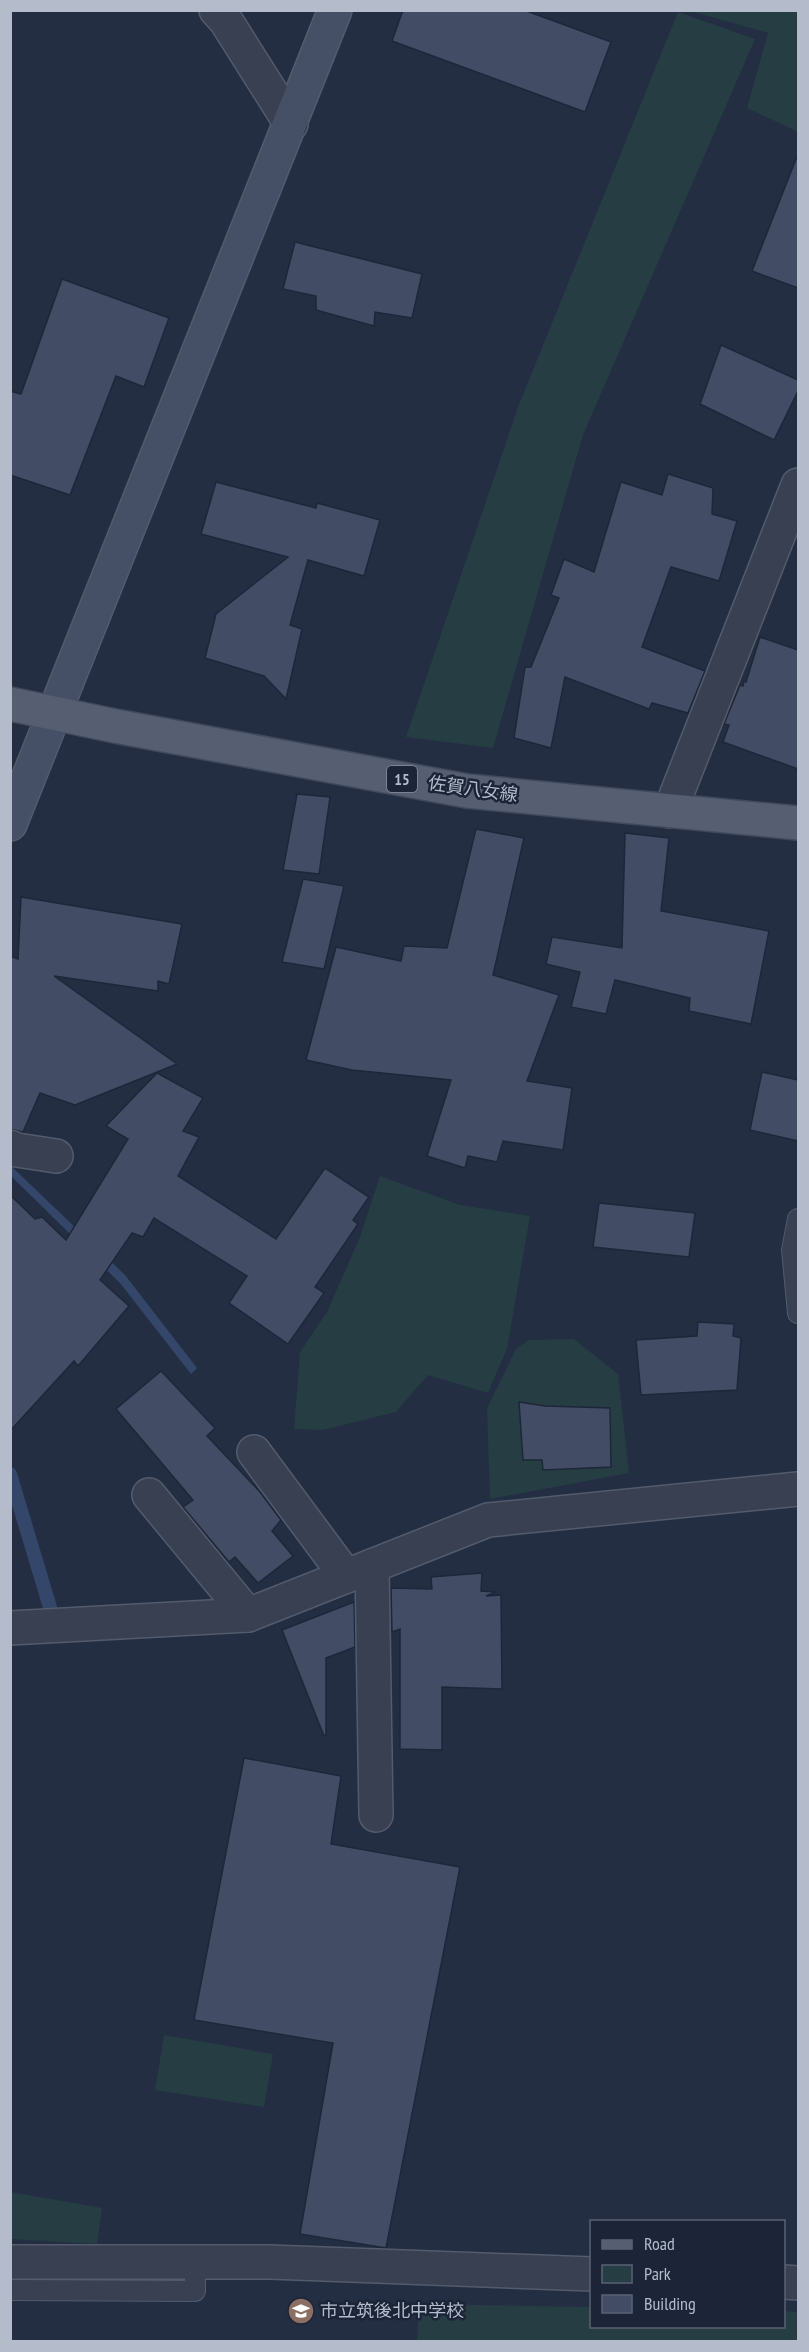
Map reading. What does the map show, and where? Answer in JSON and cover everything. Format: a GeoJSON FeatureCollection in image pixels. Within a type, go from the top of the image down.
{"type":"FeatureCollection","features":[{"type":"Feature","properties":{"kind":"main road","name":"佐賀八女線"},"geometry":{"type":"LineString","coordinates":[[10,704],[466,791],[798,823]]}},
{"type":"Feature","properties":{"kind":"street"},"geometry":{"type":"LineString","coordinates":[[216,10],[226,21],[291,124]]}},
{"type":"Feature","properties":{"kind":"street"},"geometry":{"type":"LineString","coordinates":[[10,824],[335,10]]}},
{"type":"Feature","properties":{"kind":"street"},"geometry":{"type":"LineString","coordinates":[[670,811],[798,485]]}},
{"type":"Feature","properties":{"kind":"street"},"geometry":{"type":"LineString","coordinates":[[10,1147],[56,1156]]}},
{"type":"Feature","properties":{"kind":"street"},"geometry":{"type":"LineString","coordinates":[[254,1452],[359,1571],[376,1815]]}},
{"type":"Feature","properties":{"kind":"street"},"geometry":{"type":"LineString","coordinates":[[10,1628],[248,1616],[488,1520],[798,1489]]}},
{"type":"Feature","properties":{"kind":"street"},"geometry":{"type":"LineString","coordinates":[[149,1495],[248,1616]]}},
{"type":"Feature","properties":{"kind":"street"},"geometry":{"type":"LineString","coordinates":[[10,2262],[270,2262],[590,2274]]}},
{"type":"Feature","properties":{"kind":"lane"},"geometry":{"type":"LineString","coordinates":[[798,1219],[792,1250],[798,1313]]}},
{"type":"Feature","properties":{"kind":"lane"},"geometry":{"type":"LineString","coordinates":[[10,2290],[195,2291],[195,2262]]}},
{"type":"Feature","properties":{"kind":"green space"},"geometry":{"type":"Polygon","coordinates":[[[690,11],[798,11],[798,132],[747,108],[768,33],[690,11]]]}},
{"type":"Feature","properties":{"kind":"green space"},"geometry":{"type":"Polygon","coordinates":[[[678,12],[755,39],[583,435],[493,748],[406,737],[518,407],[678,12]]]}},
{"type":"Feature","properties":{"kind":"green space"},"geometry":{"type":"Polygon","coordinates":[[[380,1176],[460,1205],[530,1216],[507,1349],[488,1393],[428,1375],[396,1412],[323,1430],[294,1429],[300,1352],[327,1312],[360,1237],[380,1176]]]}},
{"type":"Feature","properties":{"kind":"green space"},"geometry":{"type":"Polygon","coordinates":[[[574,1339],[618,1374],[629,1473],[490,1499],[487,1408],[516,1349],[529,1340],[574,1339]]]}},
{"type":"Feature","properties":{"kind":"green space"},"geometry":{"type":"Polygon","coordinates":[[[164,2035],[273,2054],[264,2107],[155,2090],[164,2035]]]}},
{"type":"Feature","properties":{"kind":"green space"},"geometry":{"type":"Polygon","coordinates":[[[11,2192],[102,2208],[97,2244],[11,2239],[11,2192]]]}},
{"type":"Feature","properties":{"kind":"green space"},"geometry":{"type":"Polygon","coordinates":[[[419,2304],[590,2307],[590,2328],[785,2328],[785,2311],[798,2312],[798,2341],[417,2341],[419,2304]]]}},
{"type":"Feature","properties":{"kind":"water"},"geometry":{"type":"Polygon","coordinates":[[[10,1165],[125,1275],[197,1368],[191,1374],[120,1283],[11,1176],[10,1165]]]}},
{"type":"Feature","properties":{"kind":"building"},"geometry":{"type":"Polygon","coordinates":[[[403,10],[524,10],[611,42],[585,112],[392,41],[403,10]]]}},
{"type":"Feature","properties":{"kind":"building"},"geometry":{"type":"Polygon","coordinates":[[[796,159],[798,159],[798,288],[752,271],[796,159]]]}},
{"type":"Feature","properties":{"kind":"building"},"geometry":{"type":"Polygon","coordinates":[[[295,242],[422,274],[412,318],[375,312],[374,326],[316,310],[316,296],[283,289],[295,242]]]}},
{"type":"Feature","properties":{"kind":"building"},"geometry":{"type":"Polygon","coordinates":[[[62,279],[169,318],[144,387],[116,376],[70,495],[10,475],[10,391],[21,394],[62,279]]]}},
{"type":"Feature","properties":{"kind":"building"},"geometry":{"type":"Polygon","coordinates":[[[721,345],[798,380],[798,391],[774,440],[700,404],[721,345]]]}},
{"type":"Feature","properties":{"kind":"building"},"geometry":{"type":"Polygon","coordinates":[[[668,474],[713,488],[712,514],[737,521],[719,581],[671,567],[642,647],[705,671],[688,713],[652,703],[649,709],[565,677],[551,748],[514,738],[525,667],[531,667],[559,598],[551,595],[564,559],[594,572],[621,482],[662,495],[668,474]]]}},
{"type":"Feature","properties":{"kind":"building"},"geometry":{"type":"Polygon","coordinates":[[[216,482],[316,508],[317,503],[380,520],[364,576],[308,560],[290,625],[302,629],[286,699],[264,676],[205,658],[216,614],[288,557],[201,534],[216,482]]]}},
{"type":"Feature","properties":{"kind":"building"},"geometry":{"type":"Polygon","coordinates":[[[760,637],[798,650],[798,769],[723,742],[729,725],[724,724],[740,685],[743,686],[744,681],[746,682],[760,637]]]}},
{"type":"Feature","properties":{"kind":"building"},"geometry":{"type":"Polygon","coordinates":[[[297,794],[330,797],[319,874],[283,870],[297,794]]]}},
{"type":"Feature","properties":{"kind":"building"},"geometry":{"type":"Polygon","coordinates":[[[476,829],[524,838],[493,975],[559,995],[527,1081],[572,1088],[563,1150],[503,1141],[497,1162],[468,1156],[465,1168],[427,1156],[451,1080],[352,1070],[306,1060],[336,947],[401,961],[404,946],[447,948],[476,829]]]}},
{"type":"Feature","properties":{"kind":"building"},"geometry":{"type":"Polygon","coordinates":[[[625,833],[669,838],[661,911],[769,931],[751,1024],[689,1011],[690,998],[615,980],[606,1014],[571,1007],[580,972],[546,964],[552,937],[622,948],[625,833]]]}},
{"type":"Feature","properties":{"kind":"building"},"geometry":{"type":"Polygon","coordinates":[[[303,879],[344,886],[324,969],[282,962],[303,879]]]}},
{"type":"Feature","properties":{"kind":"building"},"geometry":{"type":"Polygon","coordinates":[[[21,897],[182,924],[169,984],[158,981],[158,991],[54,976],[177,1064],[75,1105],[40,1093],[23,1132],[10,1129],[10,956],[18,959],[21,897]]]}},
{"type":"Feature","properties":{"kind":"building"},"geometry":{"type":"Polygon","coordinates":[[[762,1072],[798,1080],[798,1141],[750,1130],[762,1072]]]}},
{"type":"Feature","properties":{"kind":"building"},"geometry":{"type":"Polygon","coordinates":[[[157,1073],[203,1098],[183,1131],[199,1137],[178,1176],[276,1239],[325,1168],[369,1197],[353,1220],[358,1224],[315,1287],[324,1293],[288,1344],[229,1303],[247,1276],[154,1218],[143,1237],[132,1233],[100,1280],[129,1306],[78,1366],[74,1361],[10,1431],[10,1195],[35,1219],[42,1217],[66,1240],[128,1139],[106,1126],[157,1073]]]}},
{"type":"Feature","properties":{"kind":"building"},"geometry":{"type":"Polygon","coordinates":[[[599,1203],[695,1213],[689,1257],[593,1247],[599,1203]]]}},
{"type":"Feature","properties":{"kind":"building"},"geometry":{"type":"Polygon","coordinates":[[[698,1322],[734,1324],[733,1336],[741,1338],[737,1390],[641,1395],[636,1340],[697,1336],[698,1322]]]}},
{"type":"Feature","properties":{"kind":"building"},"geometry":{"type":"Polygon","coordinates":[[[161,1371],[215,1428],[207,1436],[260,1492],[281,1520],[272,1531],[293,1556],[258,1583],[235,1557],[229,1562],[183,1507],[193,1500],[116,1409],[161,1371]]]}},
{"type":"Feature","properties":{"kind":"building"},"geometry":{"type":"Polygon","coordinates":[[[519,1402],[545,1406],[610,1408],[611,1467],[543,1470],[542,1460],[523,1460],[519,1402]]]}},
{"type":"Feature","properties":{"kind":"building"},"geometry":{"type":"Polygon","coordinates":[[[482,1573],[481,1591],[496,1592],[486,1596],[501,1595],[502,1689],[442,1687],[442,1750],[400,1749],[400,1629],[392,1632],[391,1588],[432,1589],[431,1577],[482,1573]]]}},
{"type":"Feature","properties":{"kind":"building"},"geometry":{"type":"Polygon","coordinates":[[[354,1602],[355,1647],[326,1658],[326,1735],[324,1736],[282,1630],[354,1602]]]}},
{"type":"Feature","properties":{"kind":"building"},"geometry":{"type":"Polygon","coordinates":[[[244,1758],[341,1776],[331,1844],[460,1867],[386,2248],[300,2234],[333,2043],[194,2020],[244,1758]]]}},
{"type":"Feature","properties":{"kind":"waterway"},"geometry":{"type":"LineString","coordinates":[[10,1474],[52,1614]]}},
{"type":"Feature","properties":{"kind":"place","name":"市立筑後北中学校"},"geometry":{"type":"Point","coordinates":[301,2311]}}]}
